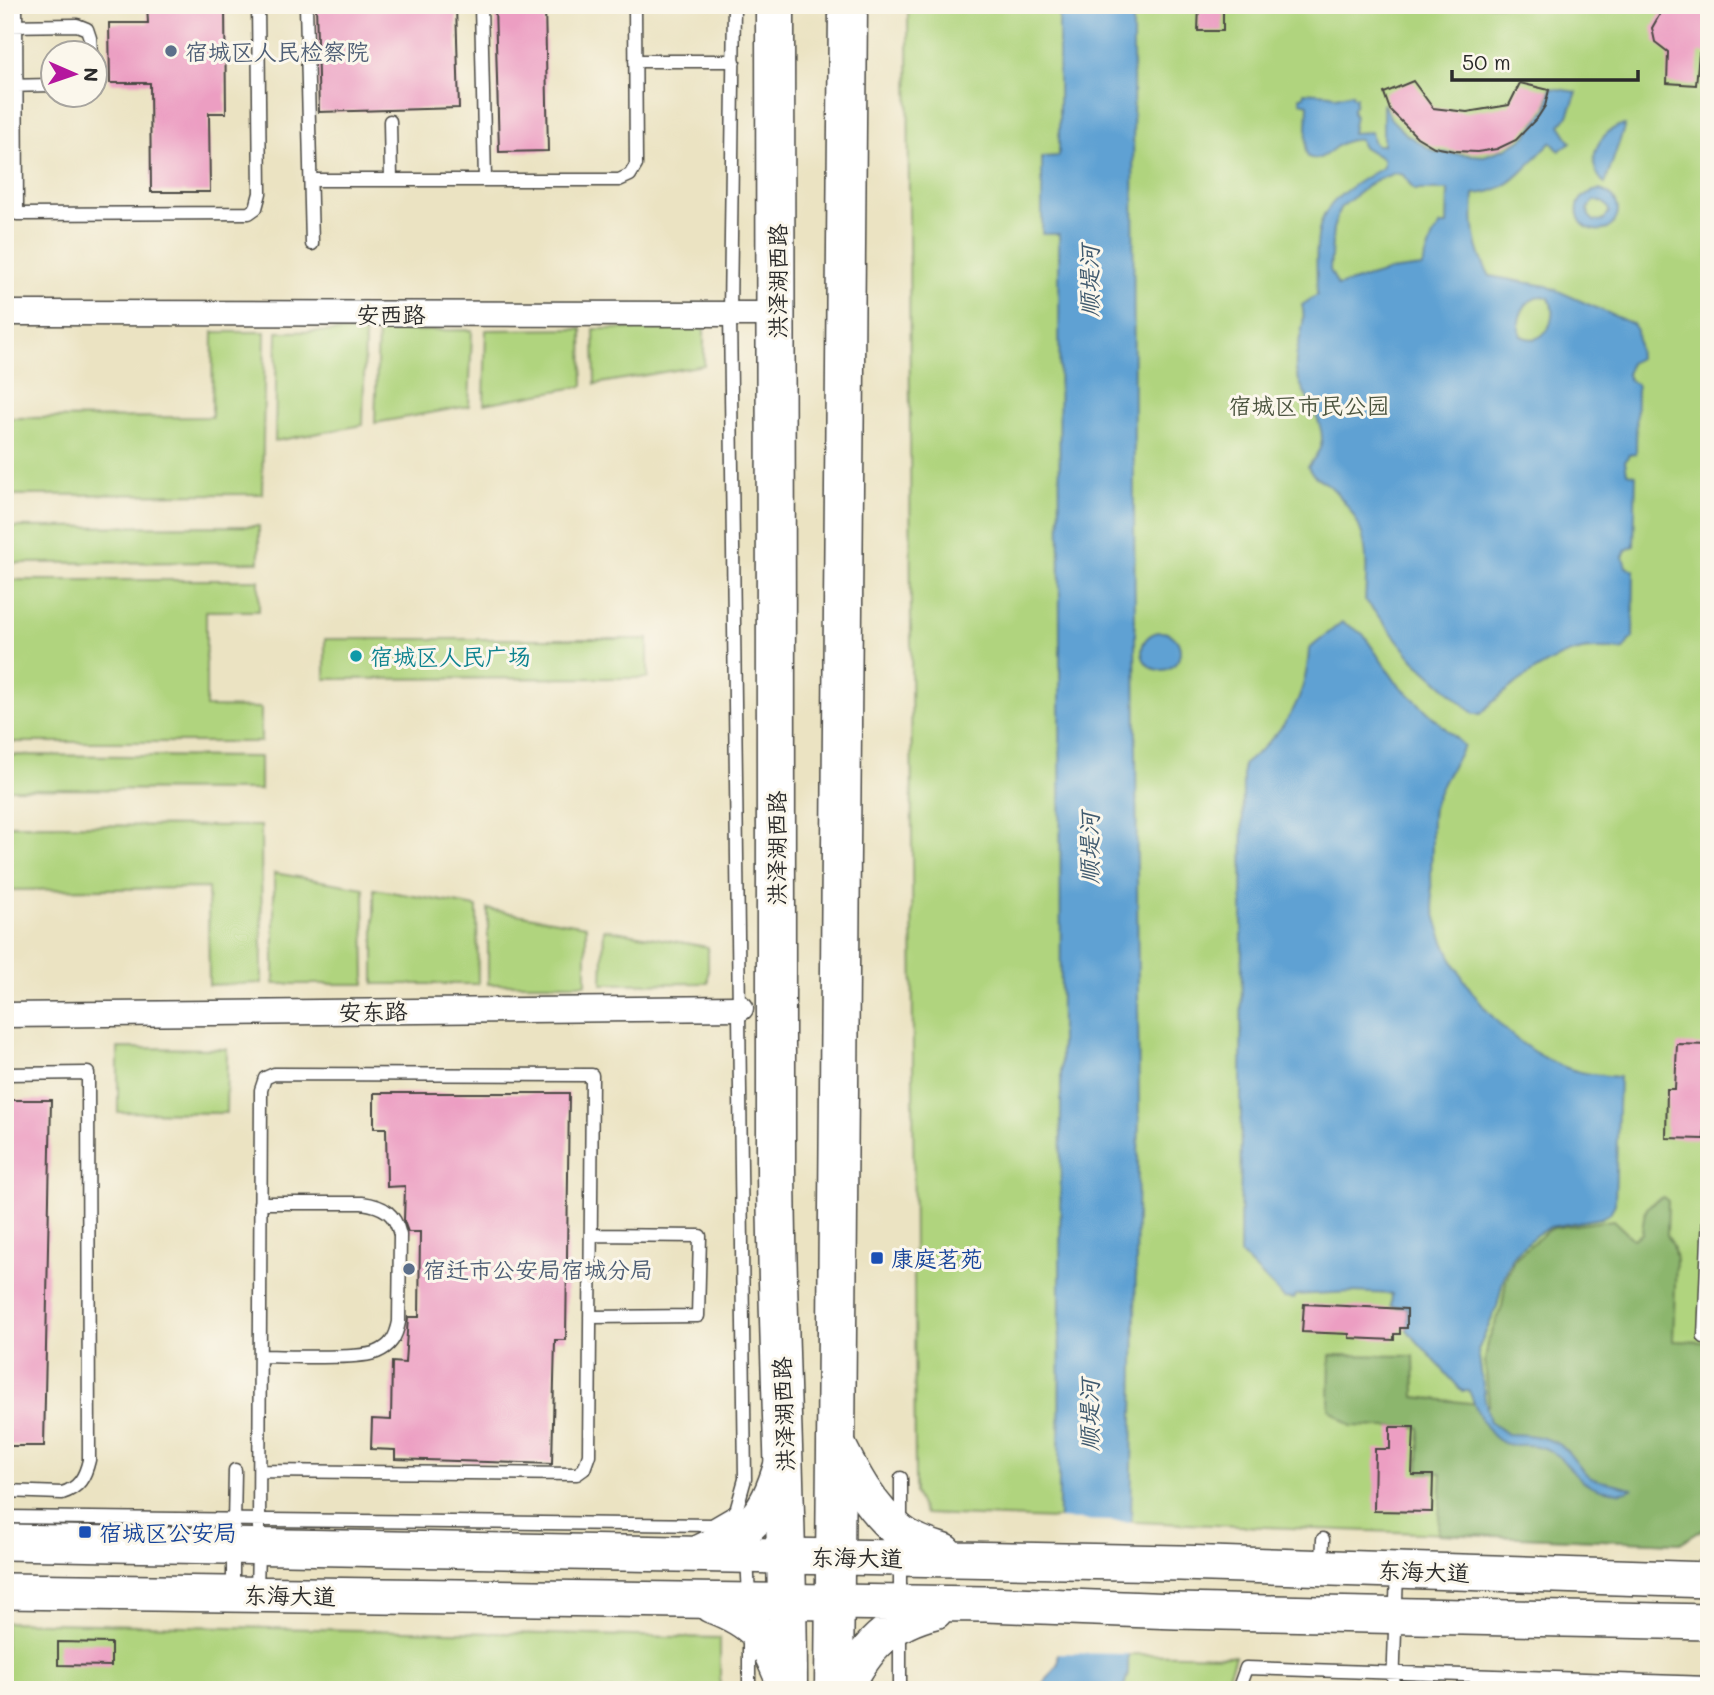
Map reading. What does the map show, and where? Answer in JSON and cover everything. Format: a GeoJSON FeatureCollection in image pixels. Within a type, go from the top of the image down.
{"type":"FeatureCollection","features":[{"type":"Feature","properties":{"kind":"main road","name":"洪泽湖西路"},"geometry":{"type":"LineString","coordinates":[[775,5],[776,1170],[788,1690]]}},
{"type":"Feature","properties":{"kind":"main road"},"geometry":{"type":"LineString","coordinates":[[834,1690],[848,5]]}},
{"type":"Feature","properties":{"kind":"main road"},"geometry":{"type":"LineString","coordinates":[[782,1372],[790,1389],[801,1396],[815,1397],[823,1394],[836,1375]]}},
{"type":"Feature","properties":{"kind":"street","name":"安西路"},"geometry":{"type":"LineString","coordinates":[[5,313],[777,314]]}},
{"type":"Feature","properties":{"kind":"street","name":"安东路"},"geometry":{"type":"LineString","coordinates":[[5,1015],[741,1008]]}},
{"type":"Feature","properties":{"kind":"street"},"geometry":{"type":"LineString","coordinates":[[835,1439],[853,1476],[886,1519],[901,1545]]}},
{"type":"Feature","properties":{"kind":"street"},"geometry":{"type":"LineString","coordinates":[[747,1542],[773,1495],[784,1457]]}},
{"type":"Feature","properties":{"kind":"street","name":"东海大道"},"geometry":{"type":"LineString","coordinates":[[5,1542],[246,1533],[695,1555],[747,1542],[787,1556],[834,1556],[901,1545],[981,1559],[1180,1563],[1322,1553],[1397,1570],[1709,1580]]}},
{"type":"Feature","properties":{"kind":"street","name":"东海大道"},"geometry":{"type":"LineString","coordinates":[[5,1591],[698,1601],[749,1612],[788,1602],[834,1602],[900,1612],[974,1604],[1709,1622]]}},
{"type":"Feature","properties":{"kind":"street"},"geometry":{"type":"LineString","coordinates":[[749,1612],[771,1651],[788,1690]]}},
{"type":"Feature","properties":{"kind":"street"},"geometry":{"type":"LineString","coordinates":[[844,1690],[857,1665],[900,1612]]}},
{"type":"Feature","properties":{"kind":"lane"},"geometry":{"type":"LineString","coordinates":[[16,5],[11,25],[11,86],[17,214],[249,213],[256,208],[260,193],[258,5]]}},
{"type":"Feature","properties":{"kind":"lane"},"geometry":{"type":"LineString","coordinates":[[306,5],[312,244]]}},
{"type":"Feature","properties":{"kind":"lane"},"geometry":{"type":"LineString","coordinates":[[481,5],[485,180]]}},
{"type":"Feature","properties":{"kind":"lane"},"geometry":{"type":"LineString","coordinates":[[311,180],[619,180],[630,175],[636,164],[635,5]]}},
{"type":"Feature","properties":{"kind":"lane"},"geometry":{"type":"LineString","coordinates":[[734,5],[730,314],[748,1690]]}},
{"type":"Feature","properties":{"kind":"lane"},"geometry":{"type":"LineString","coordinates":[[11,25],[77,25],[87,29],[90,38]]}},
{"type":"Feature","properties":{"kind":"lane"},"geometry":{"type":"LineString","coordinates":[[635,61],[734,61]]}},
{"type":"Feature","properties":{"kind":"lane"},"geometry":{"type":"LineString","coordinates":[[11,86],[38,85]]}},
{"type":"Feature","properties":{"kind":"lane"},"geometry":{"type":"LineString","coordinates":[[390,121],[391,180]]}},
{"type":"Feature","properties":{"kind":"lane"},"geometry":{"type":"LineString","coordinates":[[5,1074],[88,1073],[89,1460],[83,1479],[69,1491],[5,1491]]}},
{"type":"Feature","properties":{"kind":"lane"},"geometry":{"type":"LineString","coordinates":[[245,1594],[246,1533],[260,1471],[261,1090],[265,1078],[274,1073],[592,1075],[589,1455],[584,1469],[577,1474],[260,1471]]}},
{"type":"Feature","properties":{"kind":"lane"},"geometry":{"type":"LineString","coordinates":[[260,1356],[366,1355],[390,1344],[397,1334],[399,1322],[400,1248],[397,1222],[389,1212],[377,1205],[261,1203]]}},
{"type":"Feature","properties":{"kind":"lane"},"geometry":{"type":"LineString","coordinates":[[1704,1338],[1709,1213]]}},
{"type":"Feature","properties":{"kind":"lane"},"geometry":{"type":"LineString","coordinates":[[590,1317],[698,1316],[700,1237],[591,1235]]}},
{"type":"Feature","properties":{"kind":"lane"},"geometry":{"type":"LineString","coordinates":[[235,1470],[246,1533],[245,1594]]}},
{"type":"Feature","properties":{"kind":"lane"},"geometry":{"type":"LineString","coordinates":[[900,1690],[901,1478]]}},
{"type":"Feature","properties":{"kind":"lane"},"geometry":{"type":"LineString","coordinates":[[5,1517],[246,1533],[712,1525],[736,1511],[745,1479]]}},
{"type":"Feature","properties":{"kind":"lane"},"geometry":{"type":"LineString","coordinates":[[1393,1690],[1397,1570]]}},
{"type":"Feature","properties":{"kind":"lane"},"geometry":{"type":"LineString","coordinates":[[1238,1690],[1247,1668],[1709,1683]]}},
{"type":"Feature","properties":{"kind":"green space","name":"宿城区市民公园"},"geometry":{"type":"Polygon","coordinates":[[[908,5],[1709,5],[1709,1525],[1680,1543],[925,1514],[915,1493],[908,5]]]}},
{"type":"Feature","properties":{"kind":"green space"},"geometry":{"type":"Polygon","coordinates":[[[704,328],[704,365],[595,384],[594,329],[704,328]]]}},
{"type":"Feature","properties":{"kind":"green space"},"geometry":{"type":"Polygon","coordinates":[[[582,329],[583,386],[484,404],[486,330],[582,329]]]}},
{"type":"Feature","properties":{"kind":"green space"},"geometry":{"type":"Polygon","coordinates":[[[472,330],[469,406],[375,423],[378,331],[472,330]]]}},
{"type":"Feature","properties":{"kind":"green space"},"geometry":{"type":"Polygon","coordinates":[[[365,331],[363,425],[275,441],[277,332],[365,331]]]}},
{"type":"Feature","properties":{"kind":"green space"},"geometry":{"type":"Polygon","coordinates":[[[213,332],[265,332],[262,494],[5,495],[5,418],[212,417],[213,332]]]}},
{"type":"Feature","properties":{"kind":"green space"},"geometry":{"type":"Polygon","coordinates":[[[259,526],[259,562],[5,563],[5,527],[259,526]]]}},
{"type":"Feature","properties":{"kind":"green space"},"geometry":{"type":"Polygon","coordinates":[[[5,580],[259,580],[259,611],[206,611],[206,707],[261,708],[261,742],[5,742],[5,580]]]}},
{"type":"Feature","properties":{"kind":"green space"},"geometry":{"type":"Polygon","coordinates":[[[325,639],[648,639],[648,678],[325,679],[325,639]]]}},
{"type":"Feature","properties":{"kind":"green space"},"geometry":{"type":"Polygon","coordinates":[[[5,755],[260,757],[260,790],[5,789],[5,755]]]}},
{"type":"Feature","properties":{"kind":"green space"},"geometry":{"type":"Polygon","coordinates":[[[5,825],[261,826],[262,983],[209,985],[208,888],[5,890],[5,825]]]}},
{"type":"Feature","properties":{"kind":"green space"},"geometry":{"type":"Polygon","coordinates":[[[274,873],[364,888],[365,984],[274,984],[274,873]]]}},
{"type":"Feature","properties":{"kind":"green space"},"geometry":{"type":"Polygon","coordinates":[[[374,889],[477,907],[478,984],[374,984],[374,889]]]}},
{"type":"Feature","properties":{"kind":"green space"},"geometry":{"type":"Polygon","coordinates":[[[488,909],[586,926],[586,984],[488,984],[488,909]]]}},
{"type":"Feature","properties":{"kind":"green space"},"geometry":{"type":"Polygon","coordinates":[[[604,929],[708,947],[708,983],[602,984],[604,929]]]}},
{"type":"Feature","properties":{"kind":"green space"},"geometry":{"type":"Polygon","coordinates":[[[118,1048],[227,1049],[226,1113],[118,1112],[118,1048]]]}},
{"type":"Feature","properties":{"kind":"green space"},"geometry":{"type":"Polygon","coordinates":[[[1663,1197],[1668,1201],[1667,1235],[1673,1245],[1676,1260],[1673,1341],[1709,1342],[1709,1525],[1680,1543],[1438,1534],[1442,1473],[1419,1472],[1420,1428],[1351,1426],[1329,1409],[1330,1355],[1414,1356],[1415,1397],[1489,1405],[1485,1361],[1488,1342],[1502,1307],[1506,1280],[1514,1259],[1553,1228],[1613,1220],[1633,1239],[1642,1234],[1648,1207],[1663,1197]]]}},
{"type":"Feature","properties":{"kind":"green space"},"geometry":{"type":"Polygon","coordinates":[[[5,1622],[720,1638],[720,1690],[5,1690],[5,1622]]]}},
{"type":"Feature","properties":{"kind":"green space"},"geometry":{"type":"Polygon","coordinates":[[[1128,1654],[1235,1656],[1223,1690],[1122,1690],[1128,1654]]]}},
{"type":"Feature","properties":{"kind":"water","name":"顺堤河"},"geometry":{"type":"Polygon","coordinates":[[[1059,5],[1133,5],[1139,1115],[1128,1673],[1123,1690],[1039,1690],[1058,1663],[1061,1094],[1059,234],[1042,234],[1042,157],[1059,156],[1059,5]]]}},
{"type":"Feature","properties":{"kind":"water"},"geometry":{"type":"Polygon","coordinates":[[[1551,88],[1577,92],[1568,116],[1560,125],[1571,142],[1559,151],[1551,142],[1508,184],[1487,193],[1474,194],[1475,236],[1480,256],[1490,276],[1547,286],[1633,324],[1637,330],[1639,358],[1630,363],[1627,375],[1630,381],[1637,385],[1636,454],[1629,455],[1625,461],[1627,473],[1636,475],[1634,546],[1626,550],[1623,557],[1626,567],[1634,570],[1633,638],[1623,650],[1583,650],[1542,666],[1501,695],[1481,714],[1474,714],[1414,660],[1365,600],[1366,553],[1359,527],[1344,502],[1329,485],[1312,474],[1308,467],[1320,448],[1321,429],[1298,379],[1296,362],[1303,321],[1302,305],[1317,295],[1319,231],[1323,217],[1331,205],[1343,193],[1383,167],[1383,159],[1362,146],[1360,140],[1343,143],[1320,158],[1308,157],[1308,104],[1300,102],[1300,97],[1304,96],[1304,92],[1331,94],[1336,97],[1352,93],[1353,97],[1356,97],[1352,133],[1371,132],[1376,145],[1383,145],[1383,103],[1391,119],[1407,135],[1435,152],[1484,156],[1507,148],[1526,136],[1547,108],[1551,88]],[[1395,173],[1374,181],[1340,208],[1333,229],[1330,270],[1338,286],[1389,271],[1422,267],[1433,236],[1441,225],[1447,225],[1448,190],[1414,190],[1403,175],[1395,173]],[[1543,296],[1530,301],[1522,311],[1519,323],[1521,336],[1537,338],[1548,329],[1552,306],[1549,298],[1543,296]]]}},
{"type":"Feature","properties":{"kind":"water"},"geometry":{"type":"Polygon","coordinates":[[[1625,125],[1605,184],[1595,168],[1596,150],[1605,135],[1625,125]]]}},
{"type":"Feature","properties":{"kind":"water"},"geometry":{"type":"Polygon","coordinates":[[[1599,190],[1612,196],[1615,201],[1618,212],[1608,229],[1587,228],[1581,222],[1578,207],[1581,199],[1588,193],[1599,190]],[[1597,201],[1588,209],[1589,216],[1594,221],[1604,220],[1608,209],[1604,203],[1597,201]]]}},
{"type":"Feature","properties":{"kind":"water"},"geometry":{"type":"Polygon","coordinates":[[[1342,622],[1363,634],[1396,682],[1464,746],[1433,808],[1431,875],[1433,905],[1440,930],[1463,978],[1497,1021],[1539,1055],[1576,1071],[1619,1077],[1615,1204],[1610,1213],[1601,1218],[1550,1227],[1536,1235],[1512,1257],[1497,1307],[1478,1350],[1490,1422],[1507,1434],[1532,1435],[1555,1442],[1568,1452],[1590,1477],[1632,1489],[1629,1491],[1617,1492],[1595,1487],[1578,1477],[1551,1451],[1535,1445],[1506,1444],[1495,1438],[1483,1422],[1469,1391],[1462,1391],[1407,1330],[1408,1308],[1391,1306],[1392,1294],[1352,1292],[1284,1298],[1240,1254],[1243,765],[1270,741],[1290,715],[1303,685],[1309,649],[1342,622]]]}},
{"type":"Feature","properties":{"kind":"water"},"geometry":{"type":"Polygon","coordinates":[[[1161,632],[1175,637],[1180,651],[1175,665],[1161,670],[1147,665],[1142,651],[1147,637],[1161,632]]]}},
{"type":"Feature","properties":{"kind":"pier"},"geometry":{"type":"Polygon","coordinates":[[[1055,1519],[1135,1522],[1132,1654],[1054,1653],[1055,1519]]]}},
{"type":"Feature","properties":{"kind":"building"},"geometry":{"type":"Polygon","coordinates":[[[147,5],[225,5],[226,113],[209,113],[210,192],[151,192],[150,83],[110,83],[109,23],[148,23],[147,5]]]}},
{"type":"Feature","properties":{"kind":"building"},"geometry":{"type":"Polygon","coordinates":[[[316,5],[456,5],[459,108],[319,112],[316,5]]]}},
{"type":"Feature","properties":{"kind":"building"},"geometry":{"type":"Polygon","coordinates":[[[495,5],[545,5],[548,151],[499,152],[495,5]]]}},
{"type":"Feature","properties":{"kind":"building"},"geometry":{"type":"Polygon","coordinates":[[[1199,5],[1223,5],[1223,31],[1198,31],[1199,5]]]}},
{"type":"Feature","properties":{"kind":"building"},"geometry":{"type":"Polygon","coordinates":[[[1665,5],[1698,5],[1698,8],[1709,8],[1709,54],[1699,53],[1696,85],[1667,83],[1668,52],[1655,42],[1652,28],[1665,5]]]}},
{"type":"Feature","properties":{"kind":"building"},"geometry":{"type":"Polygon","coordinates":[[[1413,81],[1433,108],[1467,112],[1509,105],[1520,83],[1549,90],[1545,106],[1538,117],[1516,140],[1497,149],[1455,151],[1434,147],[1417,137],[1390,110],[1384,93],[1413,81]]]}},
{"type":"Feature","properties":{"kind":"building"},"geometry":{"type":"Polygon","coordinates":[[[1677,1044],[1709,1045],[1709,1123],[1705,1123],[1704,1139],[1666,1138],[1667,1089],[1675,1089],[1677,1044]]]}},
{"type":"Feature","properties":{"kind":"building"},"geometry":{"type":"Polygon","coordinates":[[[374,1093],[569,1093],[566,1340],[555,1340],[552,1464],[395,1459],[395,1450],[371,1449],[372,1419],[391,1420],[392,1362],[405,1363],[408,1317],[419,1317],[420,1232],[408,1232],[404,1221],[405,1186],[387,1187],[386,1128],[374,1128],[374,1093]]]}},
{"type":"Feature","properties":{"kind":"building"},"geometry":{"type":"Polygon","coordinates":[[[5,1100],[51,1100],[44,1446],[5,1446],[5,1100]]]}},
{"type":"Feature","properties":{"kind":"building"},"geometry":{"type":"Polygon","coordinates":[[[1304,1304],[1407,1309],[1407,1328],[1400,1328],[1400,1334],[1394,1334],[1394,1340],[1302,1332],[1304,1304]]]}},
{"type":"Feature","properties":{"kind":"building"},"geometry":{"type":"Polygon","coordinates":[[[1390,1427],[1414,1427],[1412,1475],[1433,1475],[1432,1512],[1374,1511],[1375,1449],[1390,1449],[1390,1427]]]}},
{"type":"Feature","properties":{"kind":"building"},"geometry":{"type":"Polygon","coordinates":[[[58,1642],[111,1643],[111,1666],[58,1665],[58,1642]]]}},
{"type":"Feature","properties":{"kind":"place","name":"宿城区人民检察院"},"geometry":{"type":"Point","coordinates":[171,51]}},
{"type":"Feature","properties":{"kind":"place","name":"宿城区人民广场"},"geometry":{"type":"Point","coordinates":[356,656]}},
{"type":"Feature","properties":{"kind":"place","name":"康庭茗苑"},"geometry":{"type":"Point","coordinates":[877,1258]}},
{"type":"Feature","properties":{"kind":"place","name":"宿迁市公安局宿城分局"},"geometry":{"type":"Point","coordinates":[409,1269]}},
{"type":"Feature","properties":{"kind":"place","name":"宿城区公安局"},"geometry":{"type":"Point","coordinates":[85,1532]}}]}
